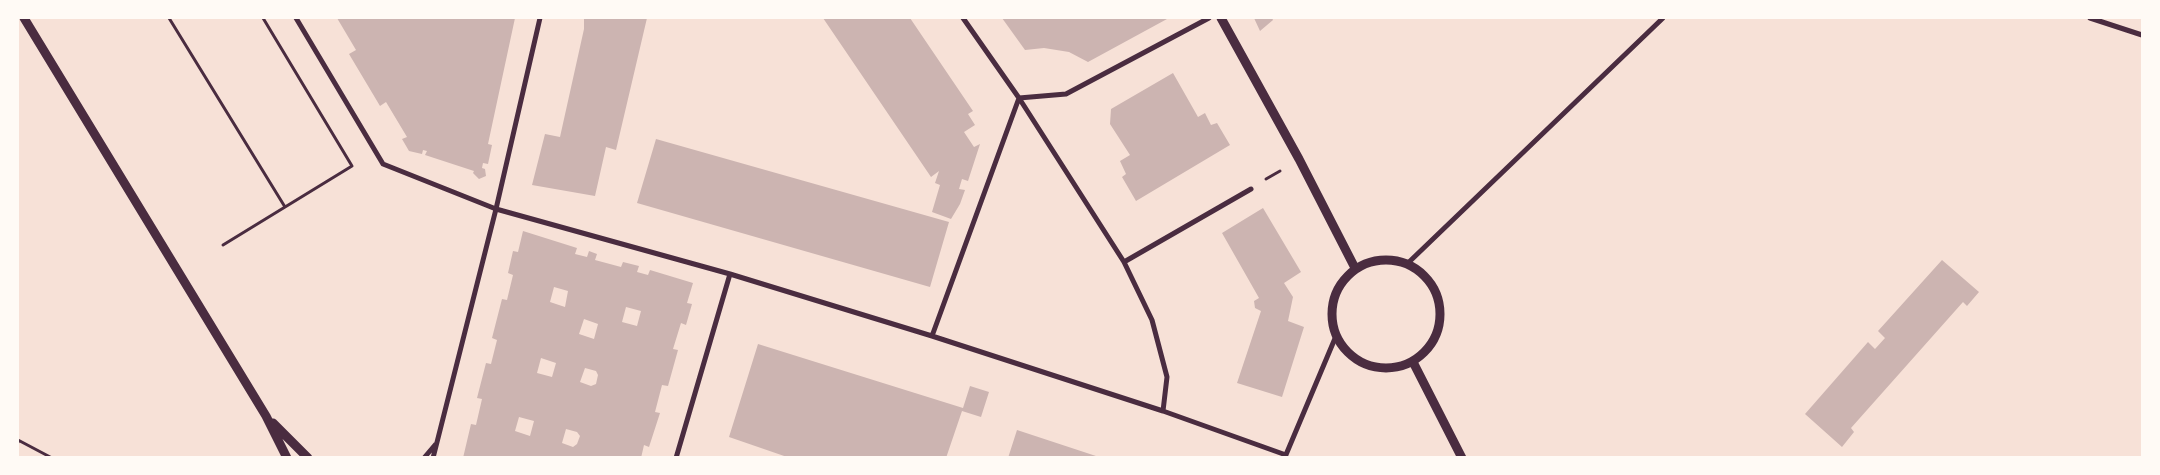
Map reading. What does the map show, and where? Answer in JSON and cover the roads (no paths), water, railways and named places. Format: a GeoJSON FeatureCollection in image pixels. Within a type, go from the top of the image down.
{"type":"FeatureCollection","features":[{"type":"Feature","properties":{"kind":"street"},"geometry":{"type":"LineString","coordinates":[[24,18],[266,416],[287,458]]}},
{"type":"Feature","properties":{"kind":"street"},"geometry":{"type":"LineString","coordinates":[[296,18],[383,164],[496,209],[730,274],[932,336],[1164,411],[1286,456],[1336,336]]}},
{"type":"Feature","properties":{"kind":"street"},"geometry":{"type":"LineString","coordinates":[[433,458],[496,209],[540,18]]}},
{"type":"Feature","properties":{"kind":"street"},"geometry":{"type":"LineString","coordinates":[[963,18],[1019,98],[1124,262],[1152,320],[1167,377],[1164,411]]}},
{"type":"Feature","properties":{"kind":"street"},"geometry":{"type":"LineString","coordinates":[[1019,98],[1066,94],[1209,18]]}},
{"type":"Feature","properties":{"kind":"street"},"geometry":{"type":"LineString","coordinates":[[1221,18],[1299,159],[1355,268]]}},
{"type":"Feature","properties":{"kind":"street"},"geometry":{"type":"LineString","coordinates":[[1408,263],[1663,18]]}},
{"type":"Feature","properties":{"kind":"street"},"geometry":{"type":"LineString","coordinates":[[2090,18],[2142,35]]}},
{"type":"Feature","properties":{"kind":"street"},"geometry":{"type":"LineString","coordinates":[[932,336],[1019,98]]}},
{"type":"Feature","properties":{"kind":"street"},"geometry":{"type":"LineString","coordinates":[[1124,262],[1251,189]]}},
{"type":"Feature","properties":{"kind":"street"},"geometry":{"type":"LineString","coordinates":[[1391,259],[1408,263],[1431,282],[1441,311],[1434,340],[1413,362],[1392,368],[1369,366],[1349,354],[1336,336],[1331,318],[1333,299],[1342,282],[1355,268],[1372,261],[1391,259]]}},
{"type":"Feature","properties":{"kind":"street"},"geometry":{"type":"LineString","coordinates":[[676,458],[730,274]]}},
{"type":"Feature","properties":{"kind":"street"},"geometry":{"type":"LineString","coordinates":[[1413,362],[1462,458]]}},
{"type":"Feature","properties":{"kind":"street"},"geometry":{"type":"LineString","coordinates":[[266,416],[308,458]]}},
{"type":"Feature","properties":{"kind":"street"},"geometry":{"type":"LineString","coordinates":[[424,458],[437,442]]}}]}
